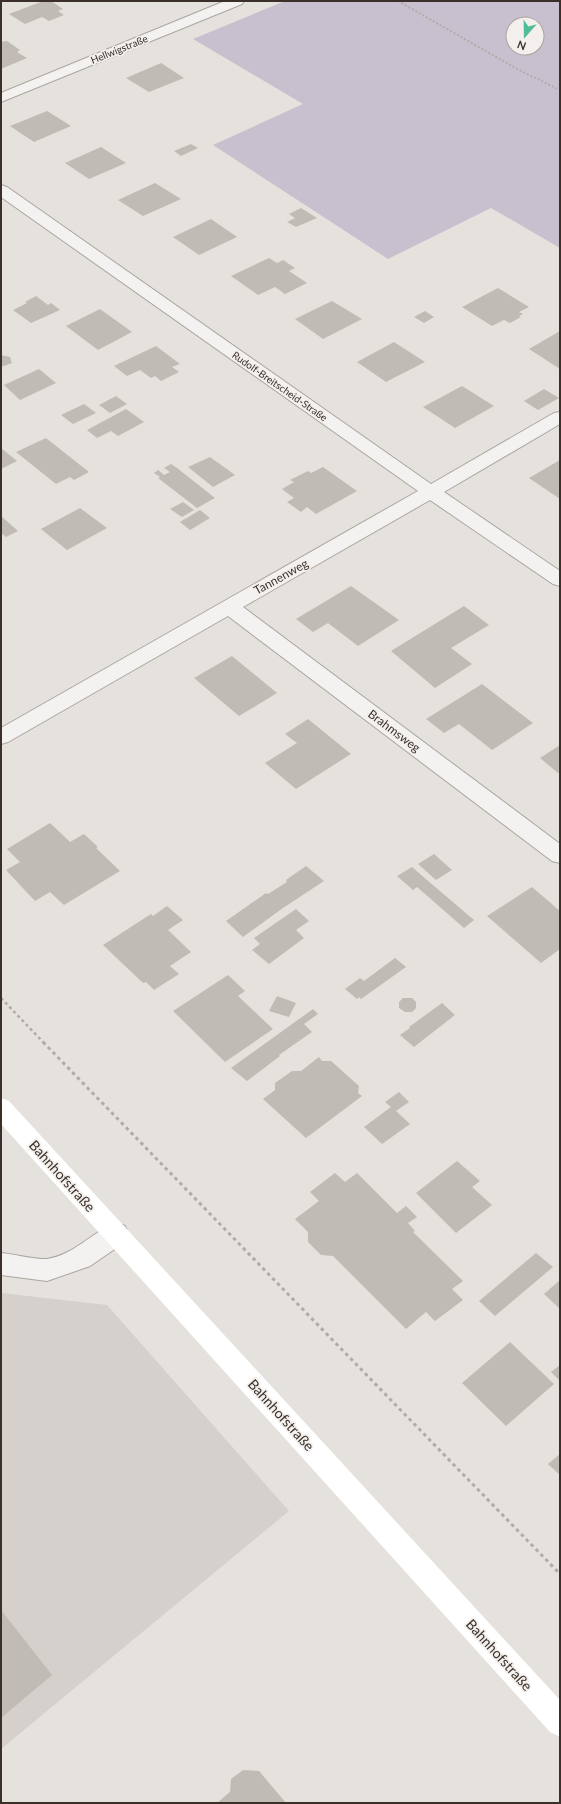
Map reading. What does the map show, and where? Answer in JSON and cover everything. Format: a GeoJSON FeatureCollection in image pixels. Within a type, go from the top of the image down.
{"type":"FeatureCollection","features":[{"type":"Feature","properties":{"kind":"main road","name":"Bahnhofstraße"},"geometry":{"type":"LineString","coordinates":[[1,1108],[560,1721]]}},
{"type":"Feature","properties":{"kind":"street","name":"Hellwigstraße"},"geometry":{"type":"LineString","coordinates":[[1,98],[237,1]]}},
{"type":"Feature","properties":{"kind":"street","name":"Rudolf-Breitscheid-Straße"},"geometry":{"type":"LineString","coordinates":[[1,190],[431,492],[560,580]]}},
{"type":"Feature","properties":{"kind":"street","name":"Tannenweg"},"geometry":{"type":"LineString","coordinates":[[1,737],[228,606],[431,492],[560,416]]}},
{"type":"Feature","properties":{"kind":"street","name":"Brahmsweg"},"geometry":{"type":"LineString","coordinates":[[228,606],[560,855]]}},
{"type":"Feature","properties":{"kind":"street"},"geometry":{"type":"LineString","coordinates":[[1,1264],[46,1270],[81,1258],[116,1234]]}},
{"type":"Feature","properties":{"kind":"path"},"geometry":{"type":"LineString","coordinates":[[398,1],[519,70],[560,90]]}},
{"type":"Feature","properties":{"kind":"path"},"geometry":{"type":"LineString","coordinates":[[1,998],[560,1574]]}},
{"type":"Feature","properties":{"kind":"shaded area"},"geometry":{"type":"Polygon","coordinates":[[[285,1],[560,1],[560,248],[491,208],[388,259],[213,145],[303,104],[193,39],[285,1]]]}},
{"type":"Feature","properties":{"kind":"shaded area"},"geometry":{"type":"Polygon","coordinates":[[[1,1293],[107,1305],[289,1511],[1,1749],[1,1293]]]}},
{"type":"Feature","properties":{"kind":"building"},"geometry":{"type":"Polygon","coordinates":[[[43,1],[51,1],[63,9],[58,11],[64,15],[49,21],[42,17],[25,24],[9,14],[43,1]]]}},
{"type":"Feature","properties":{"kind":"building"},"geometry":{"type":"Polygon","coordinates":[[[7,41],[20,50],[17,52],[27,58],[1,69],[1,42],[7,41]]]}},
{"type":"Feature","properties":{"kind":"building"},"geometry":{"type":"Polygon","coordinates":[[[161,63],[184,78],[149,92],[126,78],[161,63]]]}},
{"type":"Feature","properties":{"kind":"building"},"geometry":{"type":"Polygon","coordinates":[[[47,111],[71,126],[34,142],[10,126],[47,111]]]}},
{"type":"Feature","properties":{"kind":"building"},"geometry":{"type":"Polygon","coordinates":[[[191,144],[198,148],[181,156],[174,151],[191,144]]]}},
{"type":"Feature","properties":{"kind":"building"},"geometry":{"type":"Polygon","coordinates":[[[101,147],[126,163],[89,179],[65,163],[101,147]]]}},
{"type":"Feature","properties":{"kind":"building"},"geometry":{"type":"Polygon","coordinates":[[[155,183],[181,199],[143,216],[118,200],[155,183]]]}},
{"type":"Feature","properties":{"kind":"building"},"geometry":{"type":"Polygon","coordinates":[[[301,208],[317,218],[296,227],[287,222],[295,218],[289,214],[301,208]]]}},
{"type":"Feature","properties":{"kind":"building"},"geometry":{"type":"Polygon","coordinates":[[[211,219],[237,237],[199,255],[173,237],[211,219]]]}},
{"type":"Feature","properties":{"kind":"building"},"geometry":{"type":"Polygon","coordinates":[[[269,258],[277,263],[283,260],[295,268],[289,271],[307,283],[285,294],[275,287],[258,295],[231,276],[269,258]]]}},
{"type":"Feature","properties":{"kind":"building"},"geometry":{"type":"Polygon","coordinates":[[[498,288],[529,307],[519,312],[523,314],[519,316],[521,317],[510,323],[504,320],[492,326],[462,307],[498,288]]]}},
{"type":"Feature","properties":{"kind":"building"},"geometry":{"type":"Polygon","coordinates":[[[36,296],[48,305],[51,303],[60,310],[31,323],[13,310],[27,303],[25,302],[36,296]]]}},
{"type":"Feature","properties":{"kind":"building"},"geometry":{"type":"Polygon","coordinates":[[[332,301],[362,319],[323,339],[295,319],[332,301]]]}},
{"type":"Feature","properties":{"kind":"building"},"geometry":{"type":"Polygon","coordinates":[[[100,309],[132,332],[98,350],[66,326],[100,309]]]}},
{"type":"Feature","properties":{"kind":"building"},"geometry":{"type":"Polygon","coordinates":[[[425,311],[434,317],[424,323],[414,317],[425,311]]]}},
{"type":"Feature","properties":{"kind":"building"},"geometry":{"type":"Polygon","coordinates":[[[560,331],[560,369],[529,349],[560,331]]]}},
{"type":"Feature","properties":{"kind":"building"},"geometry":{"type":"Polygon","coordinates":[[[394,342],[425,362],[386,382],[357,362],[394,342]]]}},
{"type":"Feature","properties":{"kind":"building"},"geometry":{"type":"Polygon","coordinates":[[[156,346],[180,364],[172,367],[179,372],[161,381],[155,376],[151,378],[140,370],[127,376],[114,366],[156,346]]]}},
{"type":"Feature","properties":{"kind":"building"},"geometry":{"type":"Polygon","coordinates":[[[1,355],[10,357],[12,363],[1,367],[1,355]]]}},
{"type":"Feature","properties":{"kind":"building"},"geometry":{"type":"Polygon","coordinates":[[[39,369],[56,383],[20,400],[4,385],[39,369]]]}},
{"type":"Feature","properties":{"kind":"building"},"geometry":{"type":"Polygon","coordinates":[[[462,386],[494,406],[455,428],[423,407],[462,386]]]}},
{"type":"Feature","properties":{"kind":"building"},"geometry":{"type":"Polygon","coordinates":[[[544,389],[559,398],[538,410],[524,401],[544,389]]]}},
{"type":"Feature","properties":{"kind":"building"},"geometry":{"type":"Polygon","coordinates":[[[116,396],[127,404],[110,413],[99,405],[116,396]]]}},
{"type":"Feature","properties":{"kind":"building"},"geometry":{"type":"Polygon","coordinates":[[[84,404],[96,413],[73,424],[61,415],[84,404]]]}},
{"type":"Feature","properties":{"kind":"building"},"geometry":{"type":"Polygon","coordinates":[[[126,409],[144,422],[118,436],[111,431],[97,438],[87,430],[126,409]]]}},
{"type":"Feature","properties":{"kind":"building"},"geometry":{"type":"Polygon","coordinates":[[[46,438],[89,472],[74,480],[70,477],[56,484],[16,452],[46,438]]]}},
{"type":"Feature","properties":{"kind":"building"},"geometry":{"type":"Polygon","coordinates":[[[1,448],[17,461],[1,469],[1,448]]]}},
{"type":"Feature","properties":{"kind":"building"},"geometry":{"type":"Polygon","coordinates":[[[210,457],[235,475],[213,487],[188,467],[210,457]]]}},
{"type":"Feature","properties":{"kind":"building"},"geometry":{"type":"Polygon","coordinates":[[[560,460],[560,499],[529,478],[560,460]]]}},
{"type":"Feature","properties":{"kind":"building"},"geometry":{"type":"Polygon","coordinates":[[[171,464],[215,498],[197,508],[158,478],[160,477],[154,473],[158,470],[164,475],[170,472],[164,468],[171,464]]]}},
{"type":"Feature","properties":{"kind":"building"},"geometry":{"type":"Polygon","coordinates":[[[323,467],[357,491],[316,514],[307,507],[301,512],[287,502],[294,498],[282,489],[294,482],[290,480],[308,471],[311,473],[323,467]]]}},
{"type":"Feature","properties":{"kind":"building"},"geometry":{"type":"Polygon","coordinates":[[[183,502],[194,510],[182,517],[170,509],[183,502]]]}},
{"type":"Feature","properties":{"kind":"building"},"geometry":{"type":"Polygon","coordinates":[[[80,508],[107,528],[67,550],[41,529],[80,508]]]}},
{"type":"Feature","properties":{"kind":"building"},"geometry":{"type":"Polygon","coordinates":[[[200,510],[210,518],[190,530],[180,522],[200,510]]]}},
{"type":"Feature","properties":{"kind":"building"},"geometry":{"type":"Polygon","coordinates":[[[1,516],[18,531],[6,537],[1,533],[1,516]]]}},
{"type":"Feature","properties":{"kind":"building"},"geometry":{"type":"Polygon","coordinates":[[[351,586],[399,620],[358,646],[328,623],[313,632],[296,619],[351,586]]]}},
{"type":"Feature","properties":{"kind":"building"},"geometry":{"type":"Polygon","coordinates":[[[464,606],[489,625],[451,648],[472,664],[435,688],[391,651],[464,606]]]}},
{"type":"Feature","properties":{"kind":"building"},"geometry":{"type":"Polygon","coordinates":[[[232,656],[277,693],[239,716],[194,678],[232,656]]]}},
{"type":"Feature","properties":{"kind":"building"},"geometry":{"type":"Polygon","coordinates":[[[482,684],[533,723],[492,750],[459,724],[444,733],[426,719],[482,684]]]}},
{"type":"Feature","properties":{"kind":"building"},"geometry":{"type":"Polygon","coordinates":[[[308,719],[351,754],[296,789],[265,763],[297,743],[285,734],[308,719]]]}},
{"type":"Feature","properties":{"kind":"building"},"geometry":{"type":"Polygon","coordinates":[[[560,745],[560,771],[558,773],[540,758],[560,745]]]}},
{"type":"Feature","properties":{"kind":"building"},"geometry":{"type":"Polygon","coordinates":[[[50,823],[70,842],[84,834],[120,871],[64,905],[50,892],[35,901],[6,870],[20,862],[7,849],[50,823]]]}},
{"type":"Feature","properties":{"kind":"building"},"geometry":{"type":"Polygon","coordinates":[[[434,854],[452,870],[436,880],[418,864],[434,854]]]}},
{"type":"Feature","properties":{"kind":"building"},"geometry":{"type":"Polygon","coordinates":[[[306,866],[324,881],[243,937],[226,921],[266,893],[268,894],[287,882],[286,880],[306,866]]]}},
{"type":"Feature","properties":{"kind":"building"},"geometry":{"type":"Polygon","coordinates":[[[412,867],[474,920],[464,928],[417,887],[413,890],[397,876],[412,867]]]}},
{"type":"Feature","properties":{"kind":"building"},"geometry":{"type":"Polygon","coordinates":[[[532,887],[560,911],[560,949],[541,963],[487,916],[532,887]]]}},
{"type":"Feature","properties":{"kind":"building"},"geometry":{"type":"Polygon","coordinates":[[[167,906],[183,920],[168,930],[191,952],[170,966],[179,974],[154,990],[146,982],[143,983],[103,945],[151,914],[153,916],[167,906]]]}},
{"type":"Feature","properties":{"kind":"building"},"geometry":{"type":"Polygon","coordinates":[[[296,909],[309,921],[296,930],[304,938],[269,964],[252,950],[260,944],[254,938],[296,909]]]}},
{"type":"Feature","properties":{"kind":"building"},"geometry":{"type":"Polygon","coordinates":[[[395,958],[406,967],[361,999],[359,997],[357,999],[345,989],[360,978],[364,981],[395,958]]]}},
{"type":"Feature","properties":{"kind":"building"},"geometry":{"type":"Polygon","coordinates":[[[228,975],[245,991],[238,996],[273,1029],[225,1062],[173,1011],[228,975]]]}},
{"type":"Feature","properties":{"kind":"building"},"geometry":{"type":"Polygon","coordinates":[[[277,996],[296,1003],[289,1017],[269,1011],[277,996]]]}},
{"type":"Feature","properties":{"kind":"building"},"geometry":{"type":"Polygon","coordinates":[[[403,998],[412,998],[416,1002],[416,1008],[412,1012],[405,1012],[399,1008],[399,1002],[403,998]]]}},
{"type":"Feature","properties":{"kind":"building"},"geometry":{"type":"Polygon","coordinates":[[[442,1003],[455,1015],[414,1047],[400,1035],[410,1028],[409,1027],[442,1003]]]}},
{"type":"Feature","properties":{"kind":"building"},"geometry":{"type":"Polygon","coordinates":[[[313,1009],[318,1014],[304,1024],[312,1032],[279,1055],[280,1056],[247,1081],[231,1068],[313,1009]]]}},
{"type":"Feature","properties":{"kind":"building"},"geometry":{"type":"Polygon","coordinates":[[[319,1057],[322,1061],[331,1061],[359,1086],[358,1093],[362,1096],[306,1138],[263,1099],[275,1090],[275,1083],[292,1071],[301,1071],[319,1057]]]}},
{"type":"Feature","properties":{"kind":"building"},"geometry":{"type":"Polygon","coordinates":[[[399,1092],[409,1102],[396,1111],[410,1124],[382,1144],[364,1127],[391,1107],[385,1102],[399,1092]]]}},
{"type":"Feature","properties":{"kind":"building"},"geometry":{"type":"Polygon","coordinates":[[[457,1161],[480,1181],[472,1187],[492,1205],[456,1233],[416,1193],[457,1161]]]}},
{"type":"Feature","properties":{"kind":"building"},"geometry":{"type":"Polygon","coordinates":[[[335,1173],[345,1182],[357,1173],[397,1213],[406,1206],[417,1217],[408,1223],[415,1231],[413,1232],[463,1281],[452,1289],[463,1300],[435,1321],[426,1312],[406,1329],[333,1256],[321,1255],[308,1242],[308,1232],[295,1219],[319,1201],[310,1192],[335,1173]]]}},
{"type":"Feature","properties":{"kind":"building"},"geometry":{"type":"Polygon","coordinates":[[[536,1253],[553,1267],[495,1316],[479,1301],[536,1253]]]}},
{"type":"Feature","properties":{"kind":"building"},"geometry":{"type":"Polygon","coordinates":[[[560,1280],[560,1309],[544,1294],[560,1280]]]}},
{"type":"Feature","properties":{"kind":"building"},"geometry":{"type":"Polygon","coordinates":[[[510,1342],[554,1384],[506,1426],[462,1383],[510,1342]]]}},
{"type":"Feature","properties":{"kind":"building"},"geometry":{"type":"Polygon","coordinates":[[[560,1365],[560,1381],[551,1372],[560,1365]]]}},
{"type":"Feature","properties":{"kind":"building"},"geometry":{"type":"Polygon","coordinates":[[[560,1454],[560,1475],[548,1464],[560,1454]]]}},
{"type":"Feature","properties":{"kind":"building"},"geometry":{"type":"Polygon","coordinates":[[[1,1610],[52,1675],[1,1718],[1,1610]]]}},
{"type":"Feature","properties":{"kind":"building"},"geometry":{"type":"Polygon","coordinates":[[[243,1770],[259,1771],[286,1803],[217,1803],[230,1792],[231,1779],[243,1770]]]}}]}
